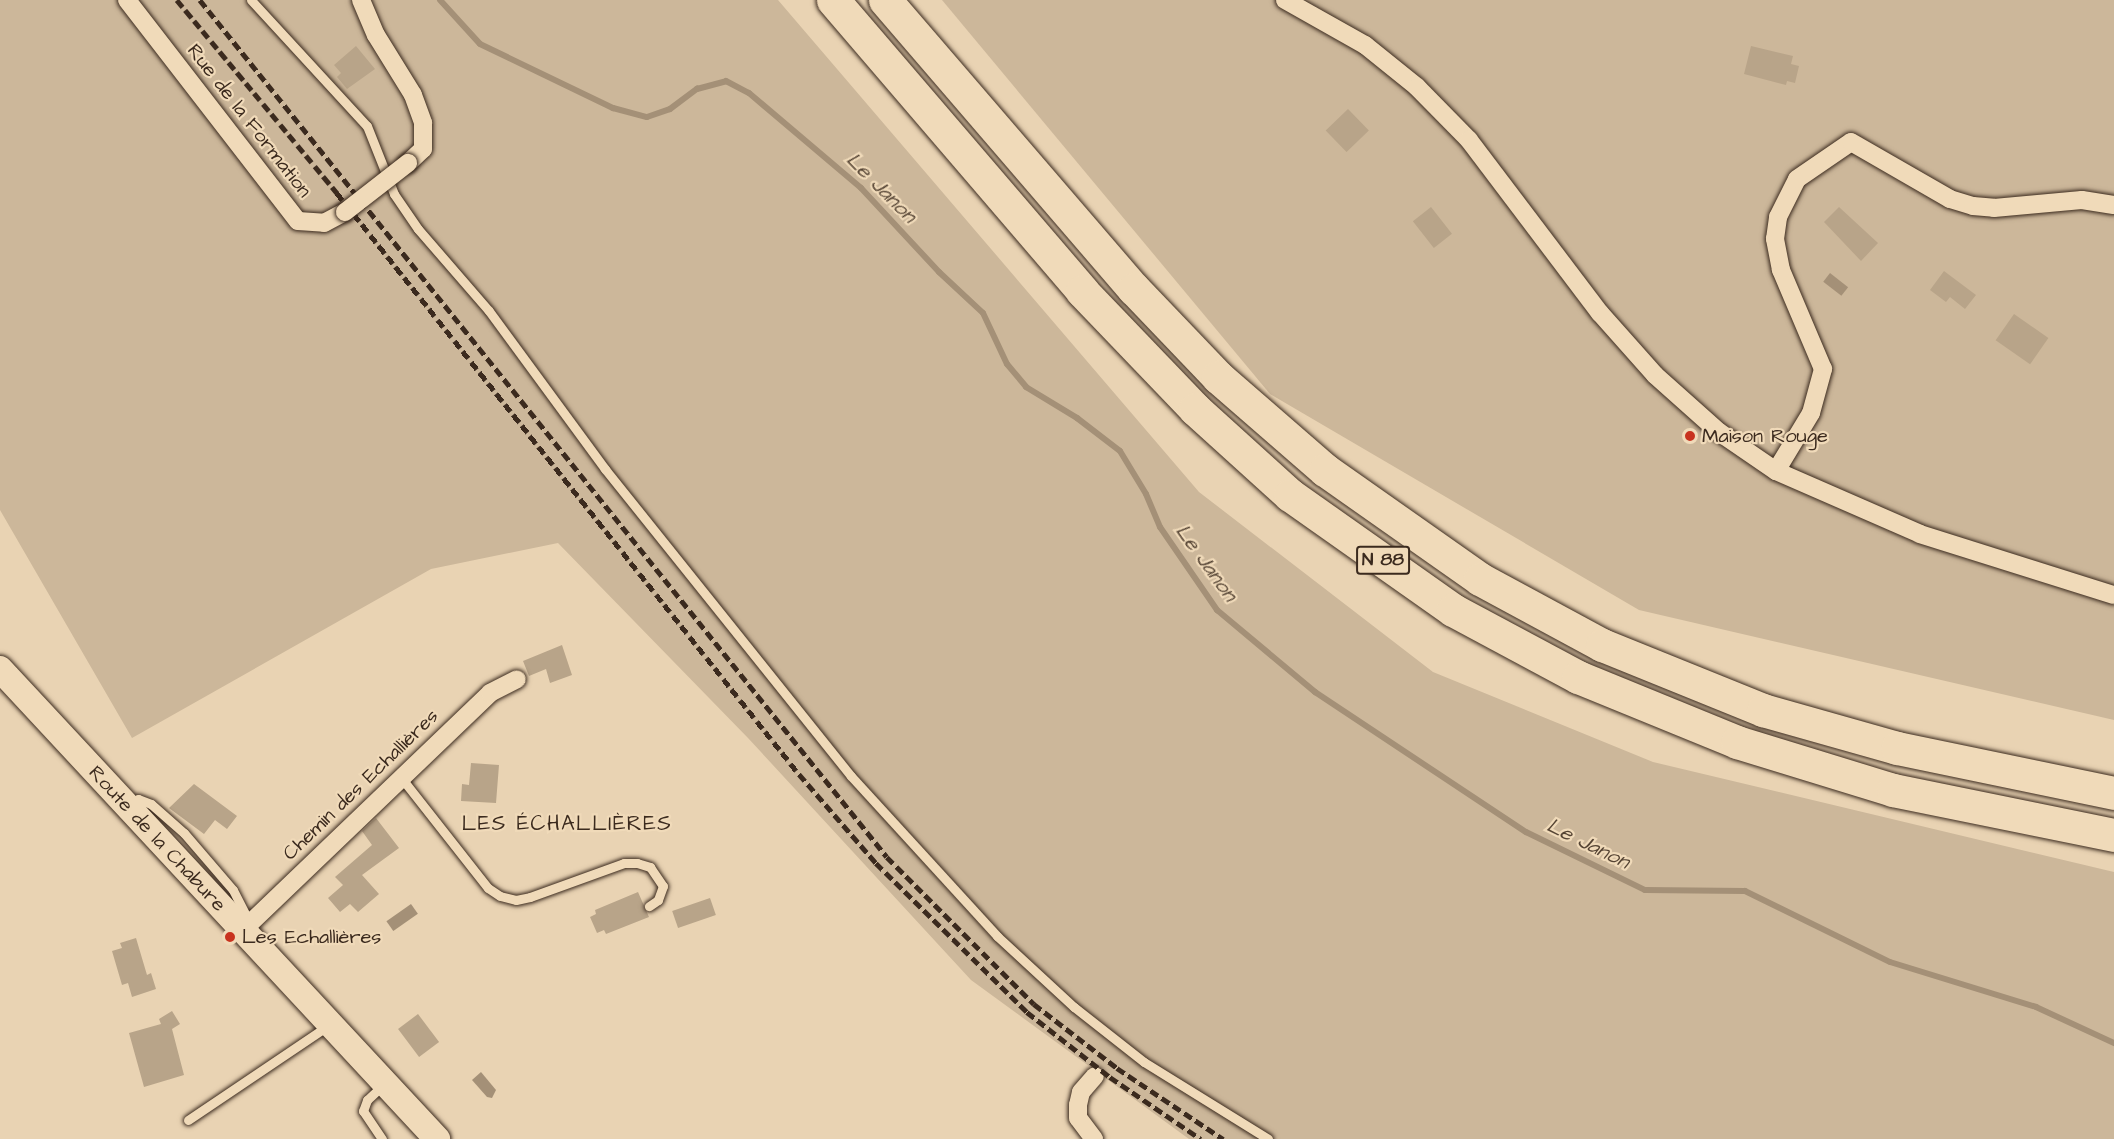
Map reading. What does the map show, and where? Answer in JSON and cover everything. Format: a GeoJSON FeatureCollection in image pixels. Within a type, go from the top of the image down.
{"type":"FeatureCollection","features":[{"type":"Feature","properties":{"kind":"highway","name":"N 88"},"geometry":{"type":"LineString","coordinates":[[833,0],[1082,291],[1195,409],[1290,495],[1453,610],[1578,677],[1737,742],[1893,790],[1966,807],[2114,835]]}},
{"type":"Feature","properties":{"kind":"highway","name":"N 88"},"geometry":{"type":"LineString","coordinates":[[885,0],[1134,289],[1218,376],[1324,470],[1480,579],[1602,645],[1762,710],[1896,748],[2114,793]]}},
{"type":"Feature","properties":{"kind":"main road","name":"Route de la Chabure"},"geometry":{"type":"LineString","coordinates":[[0,669],[127,807],[246,927],[437,1139]]}},
{"type":"Feature","properties":{"kind":"street","name":"Rue de la Formation"},"geometry":{"type":"LineString","coordinates":[[127,0],[298,221],[324,223],[345,212],[423,149],[423,123],[413,95],[376,35],[361,0]]}},
{"type":"Feature","properties":{"kind":"street"},"geometry":{"type":"LineString","coordinates":[[1284,0],[1365,45],[1417,87],[1469,140],[1600,314],[1655,375],[1719,432],[1776,471],[1920,534],[2114,595]]}},
{"type":"Feature","properties":{"kind":"street"},"geometry":{"type":"LineString","coordinates":[[1776,471],[1811,413],[1823,369],[1781,270],[1775,239],[1779,217],[1797,179],[1851,142],[1950,199],[1973,206],[1994,208],[2074,200],[2114,205]]}},
{"type":"Feature","properties":{"kind":"street","name":"Chemin des Echallières"},"geometry":{"type":"LineString","coordinates":[[246,927],[403,780],[490,693],[517,679]]}},
{"type":"Feature","properties":{"kind":"street"},"geometry":{"type":"LineString","coordinates":[[1094,1139],[1078,1118],[1078,1105],[1081,1092],[1095,1076]]}},
{"type":"Feature","properties":{"kind":"lane"},"geometry":{"type":"LineString","coordinates":[[251,0],[367,126],[394,194],[418,229],[489,311],[605,469],[858,785],[997,936],[1074,1007],[1144,1062],[1269,1139]]}},
{"type":"Feature","properties":{"kind":"lane"},"geometry":{"type":"LineString","coordinates":[[403,780],[488,888],[500,896],[516,900],[530,897],[624,863],[637,863],[650,867],[663,886],[658,900],[649,906]]}},
{"type":"Feature","properties":{"kind":"lane"},"geometry":{"type":"LineString","coordinates":[[1966,807],[2114,847]]}},
{"type":"Feature","properties":{"kind":"lane"},"geometry":{"type":"LineString","coordinates":[[188,1120],[332,1023]]}},
{"type":"Feature","properties":{"kind":"lane"},"geometry":{"type":"LineString","coordinates":[[382,1139],[363,1111],[367,1100],[385,1082]]}},
{"type":"Feature","properties":{"kind":"shaded area"},"geometry":{"type":"Polygon","coordinates":[[[0,0],[778,0],[1199,492],[1433,672],[1653,762],[2114,872],[2114,1139],[1189,1139],[971,980],[748,738],[558,543],[431,569],[132,738],[0,510],[0,0]]]}},
{"type":"Feature","properties":{"kind":"shaded area"},"geometry":{"type":"Polygon","coordinates":[[[942,0],[2114,0],[2114,720],[1639,610],[1270,394],[942,0]]]}},
{"type":"Feature","properties":{"kind":"shaded area"},"geometry":{"type":"Polygon","coordinates":[[[1830,273],[1848,287],[1841,296],[1823,282],[1830,273]]]}},
{"type":"Feature","properties":{"kind":"shaded area"},"geometry":{"type":"Polygon","coordinates":[[[411,904],[418,914],[393,931],[386,921],[411,904]]]}},
{"type":"Feature","properties":{"kind":"shaded area"},"geometry":{"type":"Polygon","coordinates":[[[481,1072],[496,1090],[492,1098],[487,1097],[472,1080],[481,1072]]]}},
{"type":"Feature","properties":{"kind":"building"},"geometry":{"type":"Polygon","coordinates":[[[356,46],[375,69],[347,89],[337,77],[341,73],[334,65],[356,46]]]}},
{"type":"Feature","properties":{"kind":"building"},"geometry":{"type":"Polygon","coordinates":[[[1751,46],[1793,56],[1791,64],[1799,66],[1795,83],[1787,81],[1786,85],[1744,74],[1751,46]]]}},
{"type":"Feature","properties":{"kind":"building"},"geometry":{"type":"Polygon","coordinates":[[[1348,109],[1369,131],[1347,152],[1326,131],[1348,109]]]}},
{"type":"Feature","properties":{"kind":"building"},"geometry":{"type":"Polygon","coordinates":[[[1431,207],[1452,234],[1434,248],[1413,221],[1431,207]]]}},
{"type":"Feature","properties":{"kind":"building"},"geometry":{"type":"Polygon","coordinates":[[[1839,207],[1878,243],[1861,261],[1824,222],[1839,207]]]}},
{"type":"Feature","properties":{"kind":"building"},"geometry":{"type":"Polygon","coordinates":[[[1944,271],[1976,295],[1965,309],[1950,297],[1946,302],[1930,290],[1944,271]]]}},
{"type":"Feature","properties":{"kind":"building"},"geometry":{"type":"Polygon","coordinates":[[[2014,314],[2048,338],[2030,364],[1996,340],[2014,314]]]}},
{"type":"Feature","properties":{"kind":"building"},"geometry":{"type":"Polygon","coordinates":[[[562,645],[572,675],[550,683],[546,669],[529,676],[523,661],[562,645]]]}},
{"type":"Feature","properties":{"kind":"building"},"geometry":{"type":"Polygon","coordinates":[[[471,763],[499,765],[496,803],[461,801],[462,784],[469,785],[471,763]]]}},
{"type":"Feature","properties":{"kind":"building"},"geometry":{"type":"Polygon","coordinates":[[[194,784],[237,816],[227,829],[215,820],[204,834],[169,808],[194,784]]]}},
{"type":"Feature","properties":{"kind":"building"},"geometry":{"type":"Polygon","coordinates":[[[376,818],[399,848],[362,875],[379,894],[358,912],[350,904],[340,912],[328,898],[343,885],[335,877],[372,845],[362,831],[376,818]]]}},
{"type":"Feature","properties":{"kind":"building"},"geometry":{"type":"Polygon","coordinates":[[[638,892],[649,917],[606,934],[604,930],[597,933],[590,917],[596,914],[595,910],[638,892]]]}},
{"type":"Feature","properties":{"kind":"building"},"geometry":{"type":"Polygon","coordinates":[[[710,898],[716,915],[678,928],[672,911],[710,898]]]}},
{"type":"Feature","properties":{"kind":"building"},"geometry":{"type":"Polygon","coordinates":[[[136,938],[147,975],[151,973],[156,989],[132,997],[128,983],[122,985],[112,951],[122,948],[120,943],[136,938]]]}},
{"type":"Feature","properties":{"kind":"building"},"geometry":{"type":"Polygon","coordinates":[[[172,1011],[180,1024],[172,1029],[184,1075],[144,1087],[129,1033],[161,1024],[159,1019],[172,1011]]]}},
{"type":"Feature","properties":{"kind":"building"},"geometry":{"type":"Polygon","coordinates":[[[418,1014],[439,1042],[419,1057],[398,1029],[418,1014]]]}},
{"type":"Feature","properties":{"kind":"waterway","name":"Le Janon"},"geometry":{"type":"LineString","coordinates":[[440,0],[480,44],[613,108],[647,117],[670,109],[697,89],[726,81],[749,93],[861,188],[939,272],[983,313],[1007,364],[1026,387],[1077,418],[1120,451],[1146,494],[1160,527],[1217,610],[1315,692],[1526,832],[1645,890],[1745,891],[1890,962],[2036,1007],[2114,1043]]}},
{"type":"Feature","properties":{"kind":"railway"},"geometry":{"type":"LineString","coordinates":[[177,0],[337,193],[799,774],[876,863],[1027,1012],[1110,1077],[1201,1139]]}},
{"type":"Feature","properties":{"kind":"railway"},"geometry":{"type":"LineString","coordinates":[[200,0],[887,857],[1034,1004],[1117,1068],[1223,1139]]}},
{"type":"Feature","properties":{"kind":"place","name":"Maison Rouge"},"geometry":{"type":"Point","coordinates":[1690,436]}},
{"type":"Feature","properties":{"kind":"place","name":"Les Echallières"},"geometry":{"type":"Point","coordinates":[230,937]}},
{"type":"Feature","properties":{"kind":"district","name":"LES ÉCHALLIÈRES"},"geometry":{"type":"Point","coordinates":[567,824]}}]}
